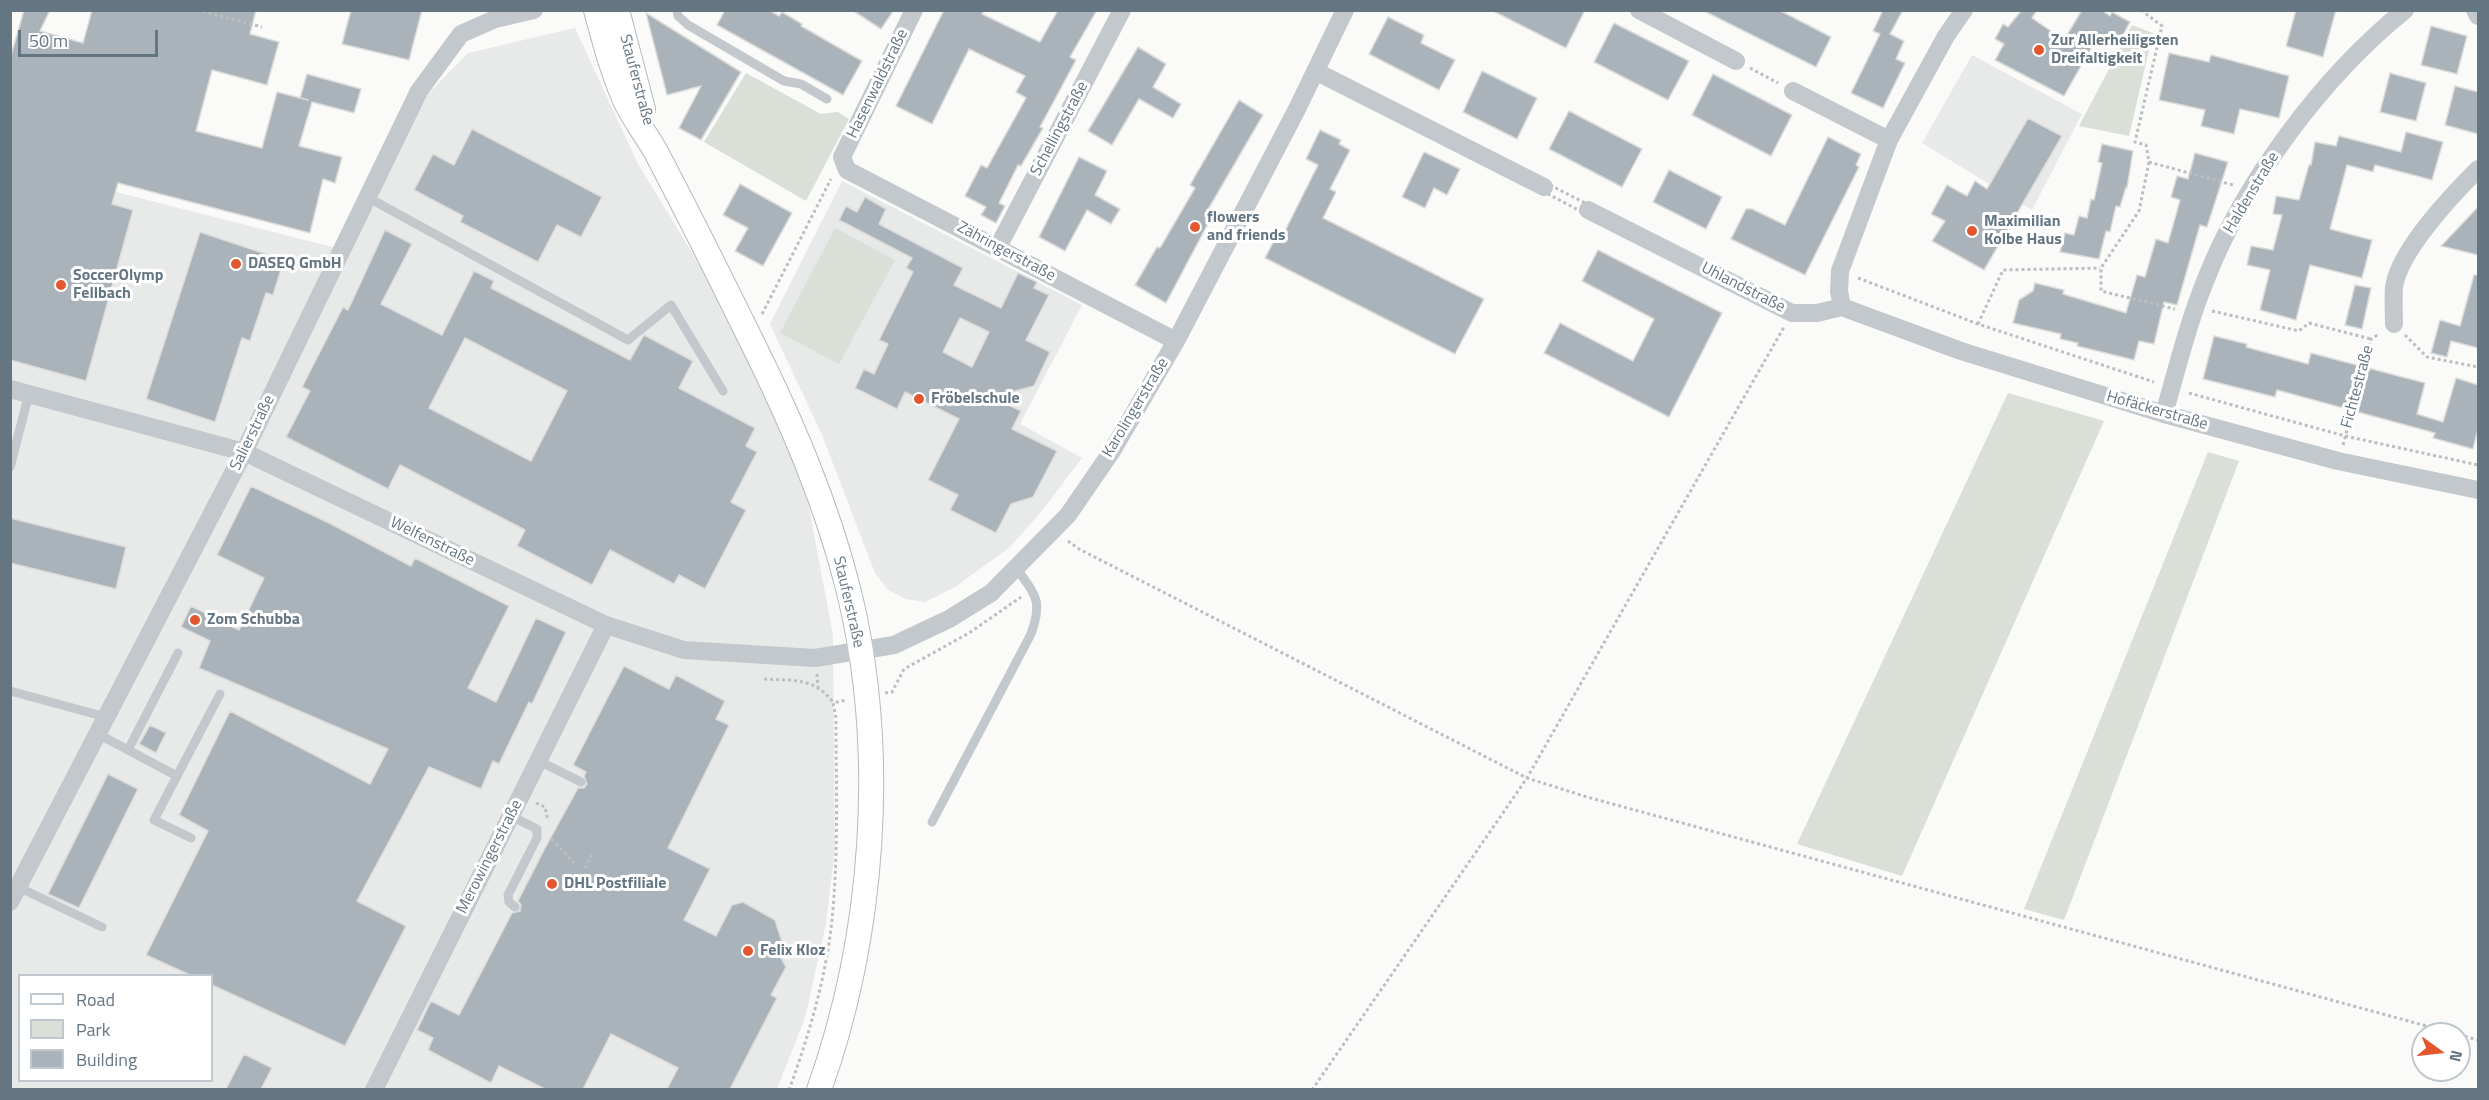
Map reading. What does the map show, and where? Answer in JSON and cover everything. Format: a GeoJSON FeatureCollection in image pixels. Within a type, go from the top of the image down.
{"type":"FeatureCollection","features":[{"type":"Feature","properties":{"kind":"main road","name":"Stauferstraße"},"geometry":{"type":"LineString","coordinates":[[596,10],[624,99],[654,149],[750,337],[810,467],[849,593],[866,696],[871,755],[870,818],[863,907],[844,1012],[819,1089]]}},
{"type":"Feature","properties":{"kind":"main road","name":"Stauferstraße"},"geometry":{"type":"LineString","coordinates":[[617,10],[654,149]]}},
{"type":"Feature","properties":{"kind":"street","name":"Salierstraße"},"geometry":{"type":"LineString","coordinates":[[14,895],[244,452],[419,91],[461,34],[492,15],[534,10]]}},
{"type":"Feature","properties":{"kind":"street","name":"Hasenwaldstraße"},"geometry":{"type":"LineString","coordinates":[[842,157],[914,10]]}},
{"type":"Feature","properties":{"kind":"street","name":"Schellingstraße"},"geometry":{"type":"LineString","coordinates":[[998,247],[1122,10]]}},
{"type":"Feature","properties":{"kind":"street"},"geometry":{"type":"LineString","coordinates":[[1639,10],[1737,61]]}},
{"type":"Feature","properties":{"kind":"street"},"geometry":{"type":"LineString","coordinates":[[1842,307],[1839,291],[1840,271],[1889,140],[1946,36],[1964,10]]}},
{"type":"Feature","properties":{"kind":"street","name":"Haldenstraße"},"geometry":{"type":"LineString","coordinates":[[2164,414],[2195,310],[2223,240],[2252,191],[2300,119],[2341,70],[2405,10]]}},
{"type":"Feature","properties":{"kind":"street"},"geometry":{"type":"LineString","coordinates":[[2475,10],[2478,16]]}},
{"type":"Feature","properties":{"kind":"street","name":"Karolingerstraße"},"geometry":{"type":"LineString","coordinates":[[860,651],[902,642],[949,620],[991,593],[1054,531],[1112,451],[1176,341],[1315,71],[1341,12]]}},
{"type":"Feature","properties":{"kind":"street"},"geometry":{"type":"LineString","coordinates":[[1315,71],[1544,187]]}},
{"type":"Feature","properties":{"kind":"street"},"geometry":{"type":"LineString","coordinates":[[1793,91],[1889,140]]}},
{"type":"Feature","properties":{"kind":"street","name":"Zähringerstraße"},"geometry":{"type":"LineString","coordinates":[[842,157],[847,170],[1176,341]]}},
{"type":"Feature","properties":{"kind":"street"},"geometry":{"type":"LineString","coordinates":[[2394,324],[2394,284],[2411,247],[2452,195],[2478,169]]}},
{"type":"Feature","properties":{"kind":"street","name":"Uhlandstraße"},"geometry":{"type":"LineString","coordinates":[[1588,210],[1792,312],[1817,313],[1842,307]]}},
{"type":"Feature","properties":{"kind":"street","name":"Hofäckerstraße"},"geometry":{"type":"LineString","coordinates":[[1842,307],[1961,351],[2164,414],[2338,461],[2478,490]]}},
{"type":"Feature","properties":{"kind":"street","name":"Welfenstraße"},"geometry":{"type":"LineString","coordinates":[[10,389],[244,452],[606,626],[684,650],[815,658],[860,651]]}},
{"type":"Feature","properties":{"kind":"street","name":"Merowingerstraße"},"geometry":{"type":"LineString","coordinates":[[374,1089],[606,626]]}},
{"type":"Feature","properties":{"kind":"lane"},"geometry":{"type":"LineString","coordinates":[[677,10],[678,16],[688,26],[784,81],[801,84],[827,99]]}},
{"type":"Feature","properties":{"kind":"lane"},"geometry":{"type":"LineString","coordinates":[[367,197],[628,340],[671,304],[723,391]]}},
{"type":"Feature","properties":{"kind":"lane"},"geometry":{"type":"LineString","coordinates":[[10,467],[29,394]]}},
{"type":"Feature","properties":{"kind":"lane"},"geometry":{"type":"LineString","coordinates":[[932,822],[1031,634],[1038,615],[1037,599],[1017,569]]}},
{"type":"Feature","properties":{"kind":"lane"},"geometry":{"type":"LineString","coordinates":[[128,750],[178,653]]}},
{"type":"Feature","properties":{"kind":"lane"},"geometry":{"type":"LineString","coordinates":[[10,691],[106,717]]}},
{"type":"Feature","properties":{"kind":"lane"},"geometry":{"type":"LineString","coordinates":[[191,838],[154,820],[220,694]]}},
{"type":"Feature","properties":{"kind":"lane"},"geometry":{"type":"LineString","coordinates":[[98,734],[177,776]]}},
{"type":"Feature","properties":{"kind":"lane"},"geometry":{"type":"LineString","coordinates":[[539,761],[581,782]]}},
{"type":"Feature","properties":{"kind":"lane"},"geometry":{"type":"LineString","coordinates":[[511,816],[537,829],[537,838],[508,895],[509,902],[515,907]]}},
{"type":"Feature","properties":{"kind":"lane"},"geometry":{"type":"LineString","coordinates":[[14,895],[102,927]]}},
{"type":"Feature","properties":{"kind":"path"},"geometry":{"type":"LineString","coordinates":[[197,10],[262,27]]}},
{"type":"Feature","properties":{"kind":"path"},"geometry":{"type":"LineString","coordinates":[[2140,10],[2162,26],[2135,142],[2146,145],[2149,162],[2139,211],[2101,268],[2101,291],[2299,331],[2309,323],[2371,339]]}},
{"type":"Feature","properties":{"kind":"path"},"geometry":{"type":"LineString","coordinates":[[1737,61],[1793,91]]}},
{"type":"Feature","properties":{"kind":"path"},"geometry":{"type":"LineString","coordinates":[[750,337],[842,157]]}},
{"type":"Feature","properties":{"kind":"path"},"geometry":{"type":"LineString","coordinates":[[2149,162],[2252,191]]}},
{"type":"Feature","properties":{"kind":"path"},"geometry":{"type":"LineString","coordinates":[[1544,187],[1546,194],[1582,212],[1588,210]]}},
{"type":"Feature","properties":{"kind":"path"},"geometry":{"type":"LineString","coordinates":[[1978,324],[2003,270],[2101,268]]}},
{"type":"Feature","properties":{"kind":"path"},"geometry":{"type":"LineString","coordinates":[[1312,1089],[1527,778],[1792,312]]}},
{"type":"Feature","properties":{"kind":"path"},"geometry":{"type":"LineString","coordinates":[[2394,324],[2427,357],[2478,367]]}},
{"type":"Feature","properties":{"kind":"path","name":"Fichtestraße"},"geometry":{"type":"LineString","coordinates":[[2338,461],[2371,339],[2394,324]]}},
{"type":"Feature","properties":{"kind":"path"},"geometry":{"type":"LineString","coordinates":[[1054,531],[1078,549],[1527,778],[1599,800],[2413,1022]]}},
{"type":"Feature","properties":{"kind":"path"},"geometry":{"type":"LineString","coordinates":[[833,703],[892,692],[904,669],[1000,614],[1031,588]]}},
{"type":"Feature","properties":{"kind":"path"},"geometry":{"type":"LineString","coordinates":[[764,679],[809,683],[818,687],[833,703],[836,718],[837,855],[831,931],[815,1011],[789,1089]]}},
{"type":"Feature","properties":{"kind":"path"},"geometry":{"type":"LineString","coordinates":[[585,868],[593,853]]}},
{"type":"Feature","properties":{"kind":"shaded area"},"geometry":{"type":"Polygon","coordinates":[[[575,28],[638,164],[752,351],[802,471],[833,635],[835,849],[826,924],[805,1018],[777,1089],[11,1089],[10,165],[348,251],[427,95],[468,53],[575,28]]]}},
{"type":"Feature","properties":{"kind":"shaded area"},"geometry":{"type":"Polygon","coordinates":[[[1972,55],[2082,114],[2032,210],[1922,143],[1972,55]]]}},
{"type":"Feature","properties":{"kind":"shaded area","name":"Fröbelschule"},"geometry":{"type":"Polygon","coordinates":[[[842,181],[1082,305],[1020,424],[1082,458],[1041,512],[1009,548],[955,587],[925,602],[905,599],[888,590],[875,573],[822,435],[770,324],[842,181]]]}},
{"type":"Feature","properties":{"kind":"green space"},"geometry":{"type":"Polygon","coordinates":[[[2132,25],[2153,33],[2129,136],[2079,126],[2132,25]]]}},
{"type":"Feature","properties":{"kind":"green space"},"geometry":{"type":"Polygon","coordinates":[[[746,73],[821,114],[838,112],[849,119],[806,201],[704,142],[746,73]]]}},
{"type":"Feature","properties":{"kind":"green space"},"geometry":{"type":"Polygon","coordinates":[[[835,228],[895,260],[839,364],[780,333],[835,228]]]}},
{"type":"Feature","properties":{"kind":"green space"},"geometry":{"type":"Polygon","coordinates":[[[2008,393],[2104,421],[1902,876],[1797,844],[2008,393]]]}},
{"type":"Feature","properties":{"kind":"green space"},"geometry":{"type":"Polygon","coordinates":[[[2208,452],[2239,461],[2064,920],[2024,909],[2208,452]]]}},
{"type":"Feature","properties":{"kind":"building"},"geometry":{"type":"Polygon","coordinates":[[[24,10],[50,10],[40,31],[83,43],[92,10],[256,10],[250,34],[279,42],[267,85],[212,70],[196,131],[262,148],[277,92],[300,98],[307,74],[361,89],[354,113],[312,102],[299,146],[342,157],[335,183],[323,179],[310,233],[118,183],[112,204],[133,210],[86,381],[10,360],[10,59],[24,10]]]}},
{"type":"Feature","properties":{"kind":"building"},"geometry":{"type":"Polygon","coordinates":[[[351,10],[422,10],[409,60],[342,44],[351,10]]]}},
{"type":"Feature","properties":{"kind":"building"},"geometry":{"type":"Polygon","coordinates":[[[725,10],[769,10],[779,16],[782,12],[802,24],[801,26],[862,61],[843,95],[717,25],[725,10]]]}},
{"type":"Feature","properties":{"kind":"building"},"geometry":{"type":"Polygon","coordinates":[[[852,10],[894,10],[881,29],[852,10]]]}},
{"type":"Feature","properties":{"kind":"building"},"geometry":{"type":"Polygon","coordinates":[[[944,10],[984,10],[982,14],[1040,42],[1058,10],[1097,10],[1070,57],[1076,60],[1040,127],[1043,128],[1021,166],[1018,165],[999,203],[1005,206],[996,223],[981,215],[986,207],[965,196],[981,165],[987,168],[1026,98],[1016,92],[1025,76],[969,49],[932,124],[896,106],[944,10]]]}},
{"type":"Feature","properties":{"kind":"building"},"geometry":{"type":"Polygon","coordinates":[[[1491,10],[1585,10],[1566,48],[1491,10]]]}},
{"type":"Feature","properties":{"kind":"building"},"geometry":{"type":"Polygon","coordinates":[[[1702,10],[1779,10],[1831,37],[1816,67],[1702,10]]]}},
{"type":"Feature","properties":{"kind":"building"},"geometry":{"type":"Polygon","coordinates":[[[1883,10],[1903,10],[1890,34],[1904,41],[1896,59],[1905,63],[1883,108],[1851,93],[1880,34],[1873,31],[1883,10]]]}},
{"type":"Feature","properties":{"kind":"building","name":"Zur Allerheiligsten Dreifaltigkeit"},"geometry":{"type":"Polygon","coordinates":[[[2022,10],[2037,10],[2032,18],[2064,40],[2082,10],[2101,10],[2110,16],[2112,12],[2130,22],[2116,48],[2098,36],[2064,96],[1995,60],[2004,44],[1995,39],[2003,24],[2008,27],[2022,10]]]}},
{"type":"Feature","properties":{"kind":"building"},"geometry":{"type":"Polygon","coordinates":[[[2296,10],[2336,10],[2323,57],[2286,46],[2296,10]]]}},
{"type":"Feature","properties":{"kind":"building"},"geometry":{"type":"Polygon","coordinates":[[[646,13],[741,72],[701,140],[679,128],[701,86],[667,95],[646,13]]]}},
{"type":"Feature","properties":{"kind":"building"},"geometry":{"type":"Polygon","coordinates":[[[1388,17],[1424,35],[1421,43],[1455,60],[1439,90],[1369,54],[1388,17]]]}},
{"type":"Feature","properties":{"kind":"building"},"geometry":{"type":"Polygon","coordinates":[[[1614,23],[1689,61],[1668,100],[1594,62],[1614,23]]]}},
{"type":"Feature","properties":{"kind":"building"},"geometry":{"type":"Polygon","coordinates":[[[2431,26],[2467,36],[2457,74],[2421,65],[2431,26]]]}},
{"type":"Feature","properties":{"kind":"building"},"geometry":{"type":"Polygon","coordinates":[[[1138,47],[1166,64],[1153,87],[1181,104],[1173,118],[1139,99],[1112,145],[1088,131],[1138,47]]]}},
{"type":"Feature","properties":{"kind":"building"},"geometry":{"type":"Polygon","coordinates":[[[2169,53],[2209,62],[2211,55],[2289,76],[2279,118],[2240,109],[2234,134],[2201,126],[2205,110],[2159,100],[2169,53]]]}},
{"type":"Feature","properties":{"kind":"building"},"geometry":{"type":"Polygon","coordinates":[[[1482,71],[1537,98],[1517,139],[1463,112],[1482,71]]]}},
{"type":"Feature","properties":{"kind":"building"},"geometry":{"type":"Polygon","coordinates":[[[2390,73],[2426,83],[2416,121],[2380,112],[2390,73]]]}},
{"type":"Feature","properties":{"kind":"building"},"geometry":{"type":"Polygon","coordinates":[[[1713,74],[1792,115],[1771,156],[1692,115],[1713,74]]]}},
{"type":"Feature","properties":{"kind":"building"},"geometry":{"type":"Polygon","coordinates":[[[2455,86],[2478,92],[2478,134],[2445,125],[2455,86]]]}},
{"type":"Feature","properties":{"kind":"building"},"geometry":{"type":"Polygon","coordinates":[[[1239,100],[1263,115],[1206,213],[1212,216],[1166,303],[1135,285],[1195,188],[1190,185],[1239,100]]]}},
{"type":"Feature","properties":{"kind":"building"},"geometry":{"type":"Polygon","coordinates":[[[1569,111],[1642,149],[1622,187],[1549,149],[1569,111]]]}},
{"type":"Feature","properties":{"kind":"building"},"geometry":{"type":"Polygon","coordinates":[[[2028,118],[2062,136],[1984,270],[1932,241],[1945,221],[1931,214],[1947,185],[1967,196],[1975,181],[1987,189],[2028,118]]]}},
{"type":"Feature","properties":{"kind":"building"},"geometry":{"type":"Polygon","coordinates":[[[472,129],[602,197],[581,237],[557,225],[538,262],[460,222],[463,216],[414,190],[433,154],[454,165],[472,129]]]}},
{"type":"Feature","properties":{"kind":"building"},"geometry":{"type":"Polygon","coordinates":[[[1320,130],[1341,140],[1339,144],[1350,150],[1330,189],[1336,192],[1323,218],[1484,299],[1455,354],[1265,258],[1278,233],[1283,235],[1318,165],[1306,159],[1320,130]]]}},
{"type":"Feature","properties":{"kind":"building"},"geometry":{"type":"Polygon","coordinates":[[[2406,132],[2443,142],[2432,180],[2375,165],[2373,172],[2347,165],[2330,229],[2372,240],[2362,278],[2310,265],[2296,320],[2260,310],[2270,270],[2247,265],[2251,246],[2273,250],[2282,215],[2273,214],[2276,196],[2299,200],[2309,165],[2311,165],[2315,142],[2336,146],[2339,136],[2401,152],[2406,132]]]}},
{"type":"Feature","properties":{"kind":"building"},"geometry":{"type":"Polygon","coordinates":[[[1828,137],[1861,154],[1856,165],[1859,167],[1805,275],[1731,239],[1746,209],[1752,209],[1785,225],[1828,137]]]}},
{"type":"Feature","properties":{"kind":"building"},"geometry":{"type":"Polygon","coordinates":[[[2102,144],[2133,151],[2127,188],[2120,207],[2116,206],[2110,232],[2106,231],[2099,259],[2060,252],[2065,233],[2074,235],[2079,216],[2087,218],[2091,199],[2094,200],[2102,163],[2098,162],[2102,144]]]}},
{"type":"Feature","properties":{"kind":"building"},"geometry":{"type":"Polygon","coordinates":[[[1424,152],[1460,169],[1447,195],[1434,188],[1425,208],[1402,197],[1424,152]]]}},
{"type":"Feature","properties":{"kind":"building"},"geometry":{"type":"Polygon","coordinates":[[[2195,153],[2228,162],[2207,227],[2200,225],[2177,305],[2164,302],[2154,344],[2139,341],[2134,360],[2077,346],[2078,343],[2060,339],[2061,334],[2013,323],[2019,300],[2033,291],[2035,283],[2064,290],[2063,294],[2126,313],[2137,275],[2145,277],[2156,239],[2168,243],[2180,200],[2171,197],[2177,176],[2188,179],[2195,153]]]}},
{"type":"Feature","properties":{"kind":"building"},"geometry":{"type":"Polygon","coordinates":[[[1079,157],[1107,171],[1095,195],[1120,209],[1111,224],[1087,210],[1065,251],[1039,237],[1079,157]]]}},
{"type":"Feature","properties":{"kind":"building"},"geometry":{"type":"Polygon","coordinates":[[[1669,170],[1722,197],[1706,229],[1653,202],[1669,170]]]}},
{"type":"Feature","properties":{"kind":"building"},"geometry":{"type":"Polygon","coordinates":[[[740,184],[792,213],[763,266],[735,251],[748,228],[723,215],[740,184]]]}},
{"type":"Feature","properties":{"kind":"building"},"geometry":{"type":"Polygon","coordinates":[[[865,197],[886,209],[879,224],[963,268],[954,285],[1001,308],[1018,273],[1037,282],[1034,288],[1049,295],[1026,340],[1050,352],[1034,386],[993,397],[1021,411],[1012,429],[1057,451],[1033,497],[1011,504],[996,533],[950,510],[958,495],[928,480],[959,419],[905,392],[897,409],[855,388],[864,369],[874,374],[888,344],[879,340],[913,272],[906,268],[912,258],[839,220],[846,206],[857,212],[865,197]],[[960,318],[943,352],[972,367],[989,332],[960,318]]]}},
{"type":"Feature","properties":{"kind":"building"},"geometry":{"type":"Polygon","coordinates":[[[2478,207],[2478,255],[2441,246],[2478,207]]]}},
{"type":"Feature","properties":{"kind":"building"},"geometry":{"type":"Polygon","coordinates":[[[385,230],[412,244],[381,304],[442,335],[474,271],[494,281],[491,288],[630,360],[644,335],[693,361],[679,388],[755,428],[746,446],[757,452],[731,502],[746,510],[705,589],[679,575],[674,584],[610,550],[592,585],[517,546],[525,530],[400,465],[388,489],[286,437],[310,391],[302,387],[343,307],[348,310],[385,230]],[[465,338],[429,408],[531,461],[567,391],[465,338]]]}},
{"type":"Feature","properties":{"kind":"building"},"geometry":{"type":"Polygon","coordinates":[[[200,232],[284,260],[273,295],[266,293],[250,341],[242,338],[215,422],[146,399],[200,232]]]}},
{"type":"Feature","properties":{"kind":"building"},"geometry":{"type":"Polygon","coordinates":[[[1598,250],[1722,313],[1669,417],[1544,353],[1560,323],[1633,361],[1654,319],[1582,281],[1598,250]]]}},
{"type":"Feature","properties":{"kind":"building"},"geometry":{"type":"Polygon","coordinates":[[[2474,275],[2478,275],[2478,348],[2451,341],[2447,357],[2431,353],[2440,320],[2460,326],[2474,275]]]}},
{"type":"Feature","properties":{"kind":"building"},"geometry":{"type":"Polygon","coordinates":[[[2355,285],[2371,288],[2362,329],[2345,325],[2355,285]]]}},
{"type":"Feature","properties":{"kind":"building"},"geometry":{"type":"Polygon","coordinates":[[[2214,336],[2308,364],[2311,353],[2425,383],[2417,414],[2443,422],[2456,378],[2478,385],[2478,429],[2473,449],[2433,438],[2435,433],[2277,390],[2275,397],[2203,379],[2214,336]]]}},
{"type":"Feature","properties":{"kind":"building"},"geometry":{"type":"Polygon","coordinates":[[[251,486],[411,566],[415,558],[509,606],[468,688],[496,702],[536,618],[566,632],[532,704],[529,702],[499,764],[493,761],[481,789],[429,767],[357,901],[406,926],[345,1046],[213,985],[213,974],[188,974],[146,955],[208,831],[179,815],[230,711],[370,784],[388,749],[199,668],[210,641],[181,627],[191,606],[239,630],[264,578],[217,555],[251,486]]]}},
{"type":"Feature","properties":{"kind":"building"},"geometry":{"type":"Polygon","coordinates":[[[10,518],[126,547],[116,589],[10,563],[10,518]]]}},
{"type":"Feature","properties":{"kind":"building"},"geometry":{"type":"Polygon","coordinates":[[[624,666],[669,689],[676,675],[725,701],[716,719],[729,725],[668,848],[710,869],[684,920],[716,936],[732,905],[743,902],[775,920],[785,951],[781,958],[786,967],[771,995],[777,998],[730,1089],[667,1089],[678,1068],[611,1034],[583,1089],[545,1089],[499,1066],[491,1083],[428,1050],[433,1038],[417,1030],[431,1001],[459,1015],[512,913],[520,911],[521,905],[518,901],[545,848],[578,788],[584,788],[587,784],[584,776],[586,772],[573,765],[624,666]]]}},
{"type":"Feature","properties":{"kind":"building"},"geometry":{"type":"Polygon","coordinates":[[[150,725],[166,733],[156,753],[139,744],[150,725]]]}},
{"type":"Feature","properties":{"kind":"building"},"geometry":{"type":"Polygon","coordinates":[[[108,774],[138,789],[79,908],[48,894],[108,774]]]}},
{"type":"Feature","properties":{"kind":"building"},"geometry":{"type":"Polygon","coordinates":[[[244,1054],[272,1068],[261,1089],[226,1089],[244,1054]]]}},
{"type":"Feature","properties":{"kind":"place","name":"Zur Allerheiligsten Dreifaltigkeit"},"geometry":{"type":"Point","coordinates":[2039,50]}},
{"type":"Feature","properties":{"kind":"place","name":"flowers and friends"},"geometry":{"type":"Point","coordinates":[1195,227]}},
{"type":"Feature","properties":{"kind":"place","name":"Maximilian Kolbe Haus"},"geometry":{"type":"Point","coordinates":[1972,231]}},
{"type":"Feature","properties":{"kind":"place","name":"DASEQ GmbH"},"geometry":{"type":"Point","coordinates":[236,264]}},
{"type":"Feature","properties":{"kind":"place","name":"SoccerOlymp Fellbach"},"geometry":{"type":"Point","coordinates":[61,285]}},
{"type":"Feature","properties":{"kind":"place","name":"Fröbelschule"},"geometry":{"type":"Point","coordinates":[919,399]}},
{"type":"Feature","properties":{"kind":"place","name":"Zom Schubba"},"geometry":{"type":"Point","coordinates":[195,620]}},
{"type":"Feature","properties":{"kind":"place","name":"DHL Postfiliale"},"geometry":{"type":"Point","coordinates":[552,884]}},
{"type":"Feature","properties":{"kind":"place","name":"Felix Kloz"},"geometry":{"type":"Point","coordinates":[748,951]}}]}
